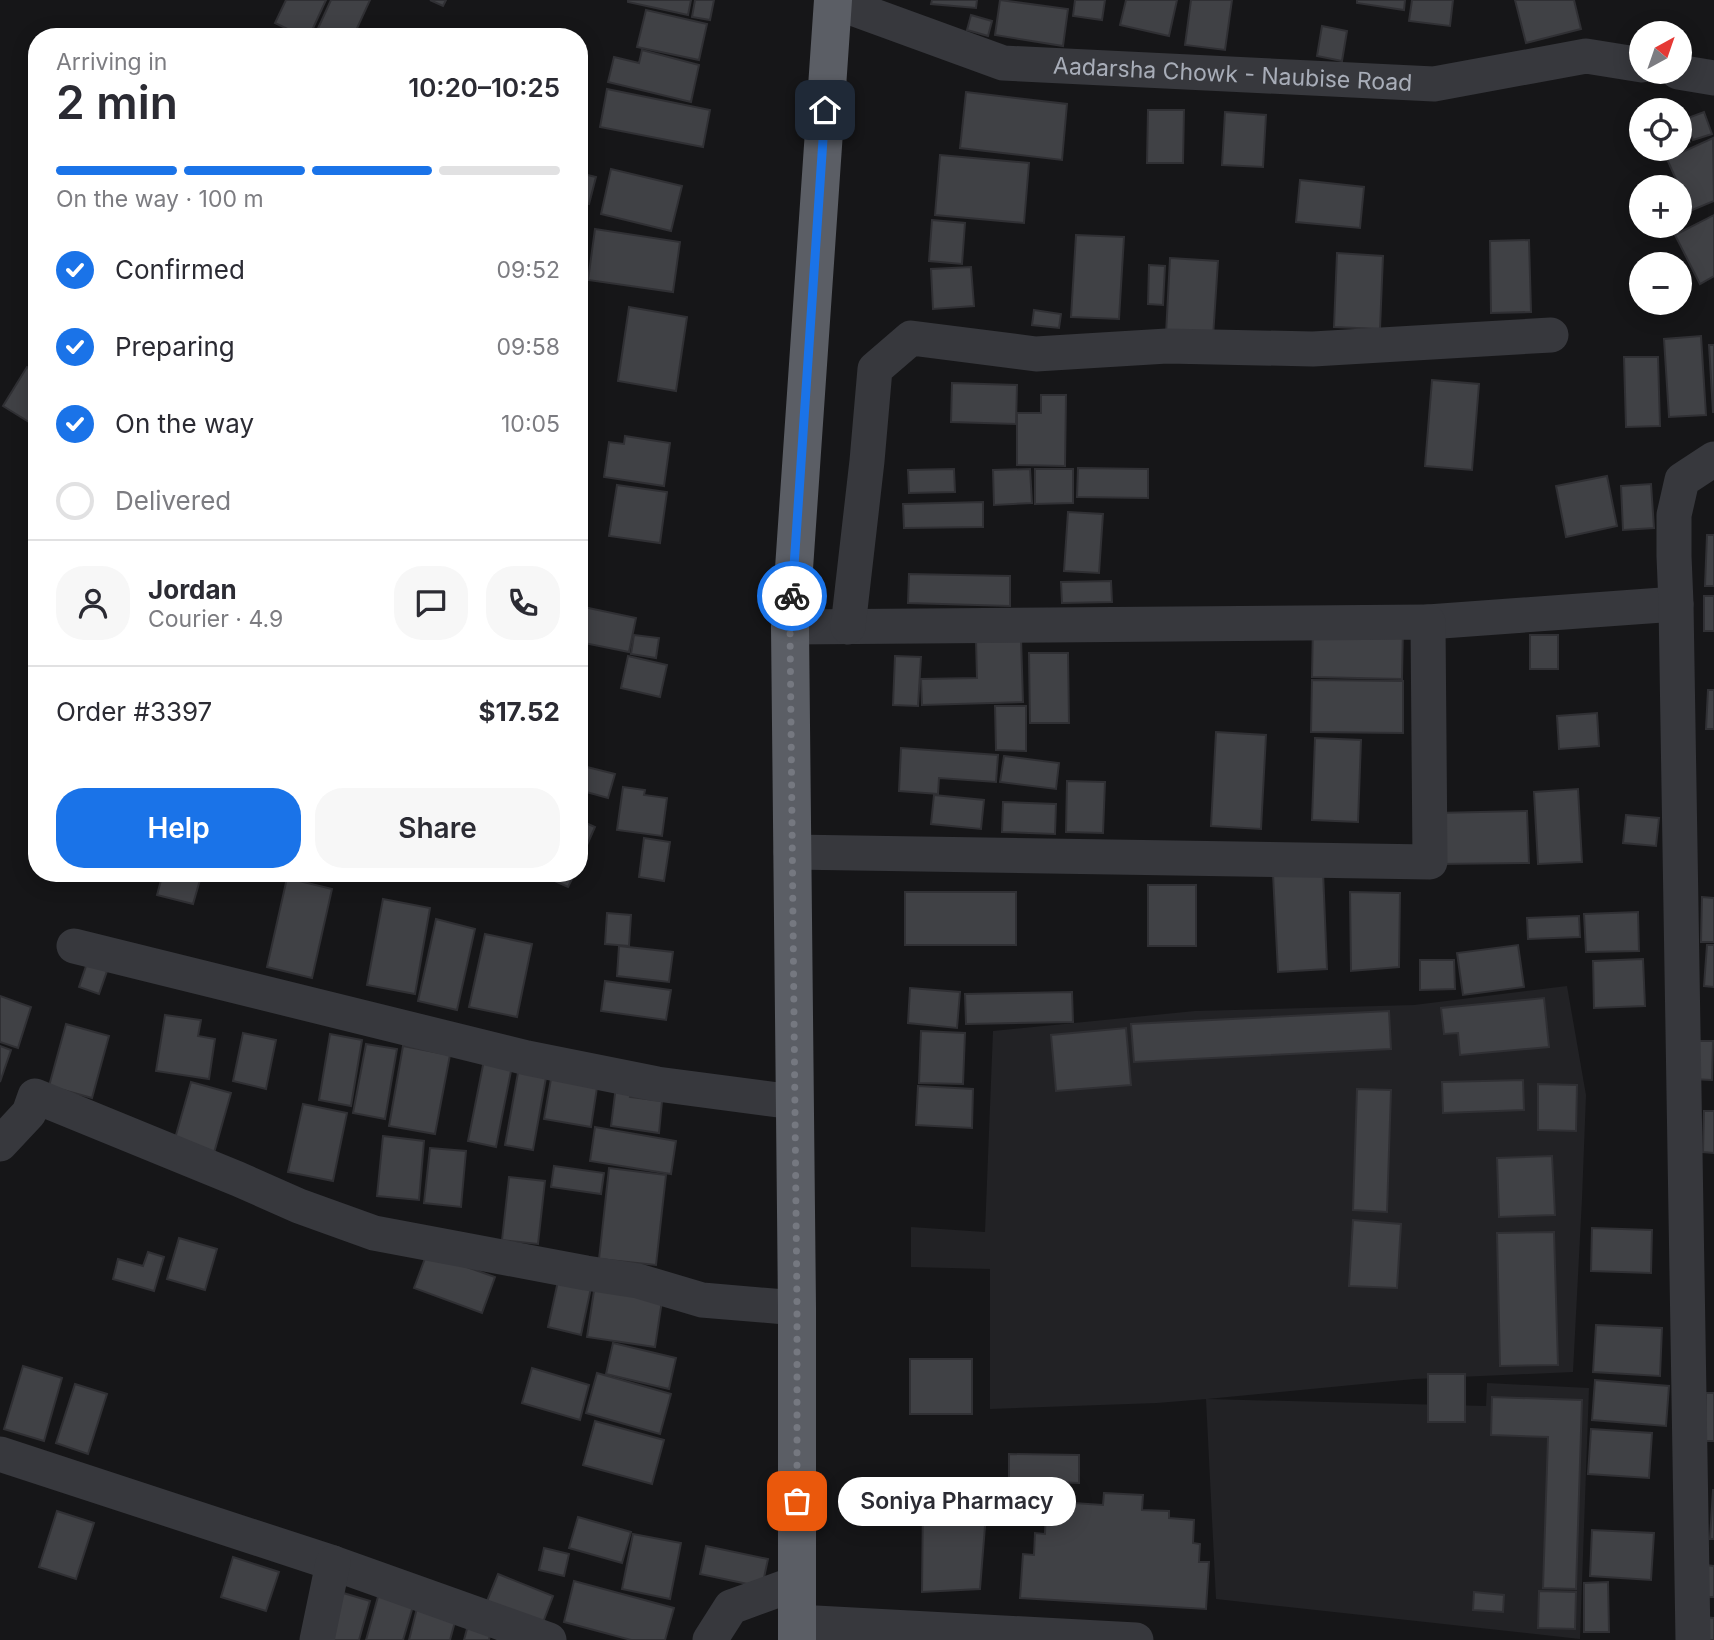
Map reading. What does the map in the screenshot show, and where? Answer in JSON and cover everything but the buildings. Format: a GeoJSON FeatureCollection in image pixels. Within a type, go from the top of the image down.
{"type":"FeatureCollection","features":[{"type":"Feature","properties":{"kind":"highway"},"geometry":{"type":"LineString","coordinates":[[797,1631],[797,1308],[790,627],[833,0]]}},
{"type":"Feature","properties":{"kind":"street","name":"Aadarsha Chowk - Naubise Road"},"geometry":{"type":"LineString","coordinates":[[833,0],[1003,63],[1434,84],[1586,56],[1629,63]]}},
{"type":"Feature","properties":{"kind":"street"},"geometry":{"type":"LineString","coordinates":[[1692,74],[1714,78]]}},
{"type":"Feature","properties":{"kind":"street"},"geometry":{"type":"LineString","coordinates":[[848,627],[875,369],[911,338],[1037,354],[1167,346],[1313,349],[1552,335]]}},
{"type":"Feature","properties":{"kind":"street"},"geometry":{"type":"LineString","coordinates":[[1693,1640],[1674,515],[1682,480],[1714,459]]}},
{"type":"Feature","properties":{"kind":"street"},"geometry":{"type":"LineString","coordinates":[[790,627],[1428,622],[1676,604]]}},
{"type":"Feature","properties":{"kind":"street"},"geometry":{"type":"LineString","coordinates":[[792,852],[1430,862],[1428,622]]}},
{"type":"Feature","properties":{"kind":"street"},"geometry":{"type":"LineString","coordinates":[[74,946],[527,1058],[657,1084],[794,1102]]}},
{"type":"Feature","properties":{"kind":"street"},"geometry":{"type":"LineString","coordinates":[[0,1144],[29,1113],[35,1096],[299,1206],[374,1233],[638,1281],[702,1300],[797,1308]]}},
{"type":"Feature","properties":{"kind":"street"},"geometry":{"type":"LineString","coordinates":[[0,1454],[333,1563],[549,1640]]}},
{"type":"Feature","properties":{"kind":"street"},"geometry":{"type":"LineString","coordinates":[[317,1640],[333,1563]]}},
{"type":"Feature","properties":{"kind":"street"},"geometry":{"type":"LineString","coordinates":[[710,1640],[731,1607],[797,1583]]}},
{"type":"Feature","properties":{"kind":"street"},"geometry":{"type":"LineString","coordinates":[[797,1631],[1136,1640]]}},
{"type":"Feature","properties":{"kind":"shaded area"},"geometry":{"type":"Polygon","coordinates":[[[1567,986],[1586,1095],[1573,1372],[1414,1379],[1207,1399],[1486,1406],[1487,1383],[1589,1388],[1580,1639],[1216,1599],[1206,1399],[990,1409],[990,1269],[911,1267],[911,1227],[985,1232],[993,1031],[1195,1011],[1414,1005],[1567,986]]]}},
{"type":"Feature","properties":{"kind":"way so far"},"geometry":{"type":"LineString","coordinates":[[792,596],[790,627],[797,1501]]}},
{"type":"Feature","properties":{"kind":"place","name":"Soniya Pharmacy"},"geometry":{"type":"Point","coordinates":[797,1501]}},
{"type":"Feature","properties":{"kind":"route"},"geometry":{"type":"LineString","coordinates":[[792,596],[825,110]]}}]}
